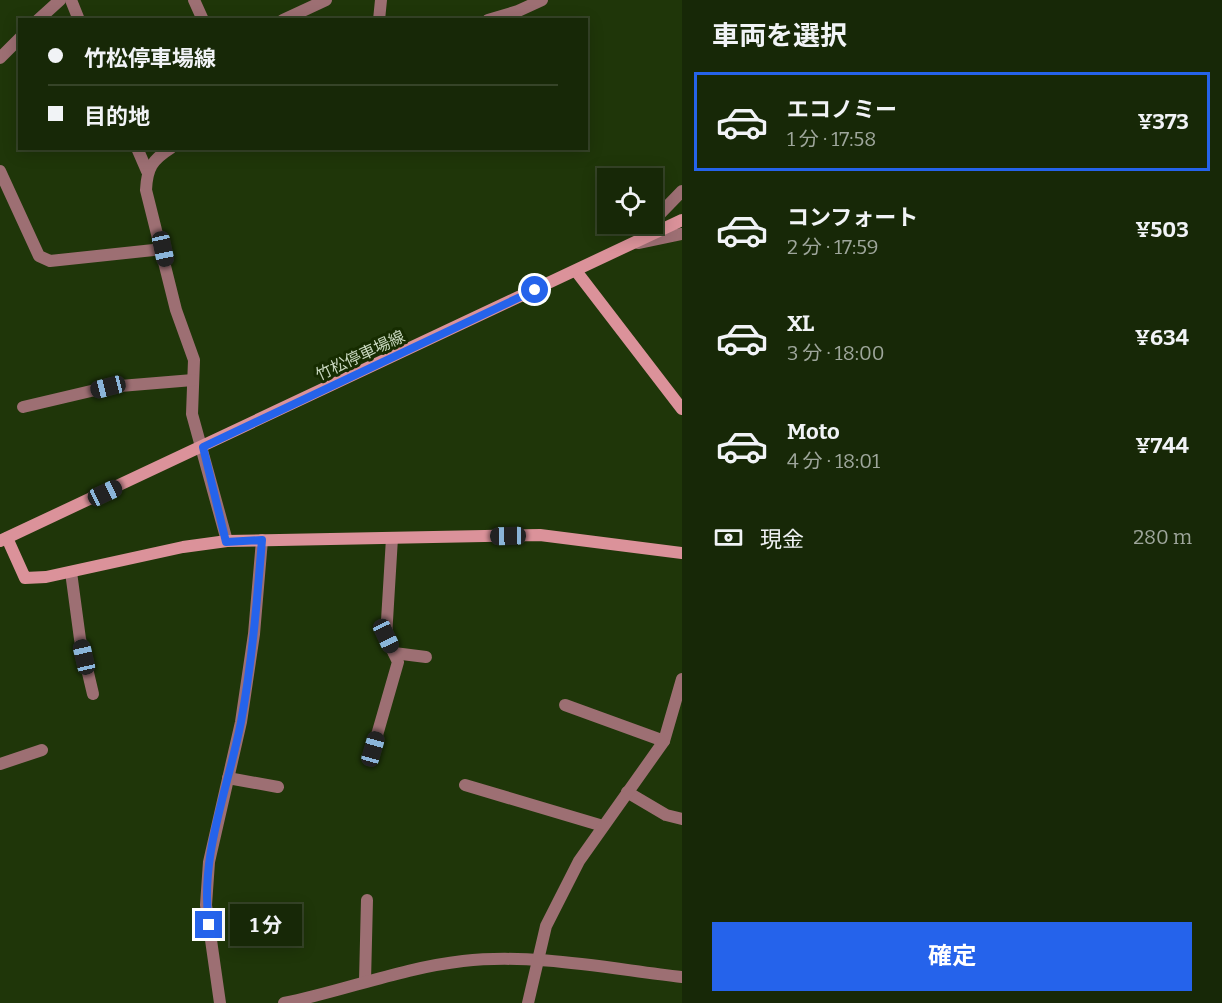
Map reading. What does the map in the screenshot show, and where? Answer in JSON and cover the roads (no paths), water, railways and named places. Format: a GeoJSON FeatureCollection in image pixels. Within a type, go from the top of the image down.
{"type":"FeatureCollection","features":[{"type":"Feature","properties":{"kind":"street"},"geometry":{"type":"LineString","coordinates":[[40,18],[60,0]]}},
{"type":"Feature","properties":{"kind":"street"},"geometry":{"type":"LineString","coordinates":[[71,0],[79,18]]}},
{"type":"Feature","properties":{"kind":"street"},"geometry":{"type":"LineString","coordinates":[[194,0],[202,18]]}},
{"type":"Feature","properties":{"kind":"street"},"geometry":{"type":"LineString","coordinates":[[287,18],[326,0]]}},
{"type":"Feature","properties":{"kind":"street"},"geometry":{"type":"LineString","coordinates":[[379,18],[381,0]]}},
{"type":"Feature","properties":{"kind":"street"},"geometry":{"type":"LineString","coordinates":[[495,18],[542,0]]}},
{"type":"Feature","properties":{"kind":"street"},"geometry":{"type":"LineString","coordinates":[[0,58],[18,40]]}},
{"type":"Feature","properties":{"kind":"street"},"geometry":{"type":"LineString","coordinates":[[138,150],[147,171],[146,190],[163,249],[176,310],[195,360],[192,414],[203,447],[226,542]]}},
{"type":"Feature","properties":{"kind":"street"},"geometry":{"type":"LineString","coordinates":[[147,171],[156,158],[168,150]]}},
{"type":"Feature","properties":{"kind":"street"},"geometry":{"type":"LineString","coordinates":[[0,171],[39,256],[50,261],[163,249]]}},
{"type":"Feature","properties":{"kind":"street"},"geometry":{"type":"LineString","coordinates":[[663,211],[682,191]]}},
{"type":"Feature","properties":{"kind":"street","name":"竹松停車場線"},"geometry":{"type":"LineString","coordinates":[[3,540],[682,220]]}},
{"type":"Feature","properties":{"kind":"street"},"geometry":{"type":"LineString","coordinates":[[630,245],[641,234]]}},
{"type":"Feature","properties":{"kind":"street"},"geometry":{"type":"LineString","coordinates":[[630,245],[682,234]]}},
{"type":"Feature","properties":{"kind":"street"},"geometry":{"type":"LineString","coordinates":[[576,271],[682,409]]}},
{"type":"Feature","properties":{"kind":"street"},"geometry":{"type":"LineString","coordinates":[[23,407],[108,387],[193,380]]}},
{"type":"Feature","properties":{"kind":"street"},"geometry":{"type":"LineString","coordinates":[[3,540],[25,578],[46,577],[183,547],[262,540],[540,535],[682,553]]}},
{"type":"Feature","properties":{"kind":"street"},"geometry":{"type":"LineString","coordinates":[[373,749],[398,662],[386,636],[392,538]]}},
{"type":"Feature","properties":{"kind":"street"},"geometry":{"type":"LineString","coordinates":[[220,1003],[206,905],[208,862],[241,722],[251,656],[262,540]]}},
{"type":"Feature","properties":{"kind":"street"},"geometry":{"type":"LineString","coordinates":[[71,572],[80,639],[93,694]]}},
{"type":"Feature","properties":{"kind":"street"},"geometry":{"type":"LineString","coordinates":[[394,652],[426,657]]}},
{"type":"Feature","properties":{"kind":"street"},"geometry":{"type":"LineString","coordinates":[[528,1003],[546,926],[579,861],[664,741],[679,698],[682,679]]}},
{"type":"Feature","properties":{"kind":"street"},"geometry":{"type":"LineString","coordinates":[[566,705],[664,741]]}},
{"type":"Feature","properties":{"kind":"street"},"geometry":{"type":"LineString","coordinates":[[0,764],[42,750]]}},
{"type":"Feature","properties":{"kind":"street"},"geometry":{"type":"LineString","coordinates":[[228,778],[278,787]]}},
{"type":"Feature","properties":{"kind":"street"},"geometry":{"type":"LineString","coordinates":[[465,785],[603,826]]}},
{"type":"Feature","properties":{"kind":"street"},"geometry":{"type":"LineString","coordinates":[[627,792],[666,814],[682,819]]}},
{"type":"Feature","properties":{"kind":"street"},"geometry":{"type":"LineString","coordinates":[[365,981],[367,900]]}},
{"type":"Feature","properties":{"kind":"street"},"geometry":{"type":"LineString","coordinates":[[284,1003],[365,981],[464,961],[539,960],[682,977]]}}]}
